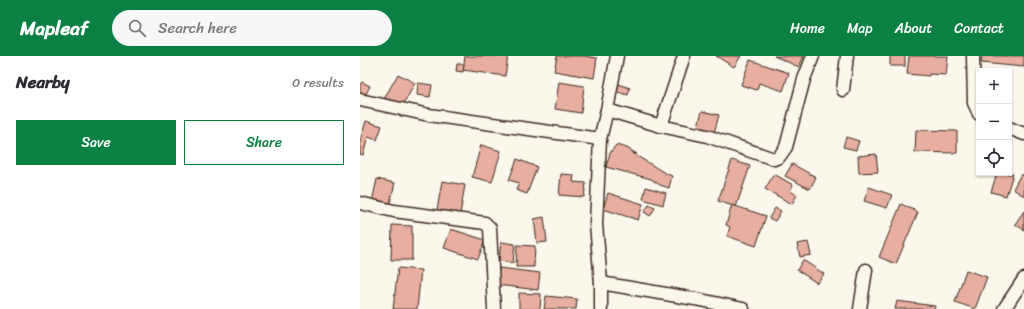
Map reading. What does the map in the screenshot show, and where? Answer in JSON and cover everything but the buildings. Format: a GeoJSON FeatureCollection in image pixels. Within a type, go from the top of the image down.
{"type":"FeatureCollection","features":[{"type":"Feature","properties":{"kind":"street"},"geometry":{"type":"LineString","coordinates":[[601,309],[601,283],[596,224],[600,139],[617,56]]}},
{"type":"Feature","properties":{"kind":"street"},"geometry":{"type":"LineString","coordinates":[[661,126],[684,56]]}},
{"type":"Feature","properties":{"kind":"street"},"geometry":{"type":"LineString","coordinates":[[607,110],[661,126],[708,136],[774,159],[779,157],[786,147],[804,79],[813,56]]}},
{"type":"Feature","properties":{"kind":"street"},"geometry":{"type":"LineString","coordinates":[[843,90],[847,56]]}},
{"type":"Feature","properties":{"kind":"street"},"geometry":{"type":"LineString","coordinates":[[973,56],[974,103],[976,107]]}},
{"type":"Feature","properties":{"kind":"street"},"geometry":{"type":"LineString","coordinates":[[360,100],[429,115],[600,139]]}},
{"type":"Feature","properties":{"kind":"street"},"geometry":{"type":"LineString","coordinates":[[1012,129],[1024,134]]}},
{"type":"Feature","properties":{"kind":"street"},"geometry":{"type":"LineString","coordinates":[[360,203],[394,211],[485,223],[490,228],[494,309]]}},
{"type":"Feature","properties":{"kind":"street"},"geometry":{"type":"LineString","coordinates":[[860,309],[866,270]]}},
{"type":"Feature","properties":{"kind":"street"},"geometry":{"type":"LineString","coordinates":[[1004,309],[1024,279]]}},
{"type":"Feature","properties":{"kind":"street"},"geometry":{"type":"LineString","coordinates":[[601,283],[701,300],[743,309]]}}]}
